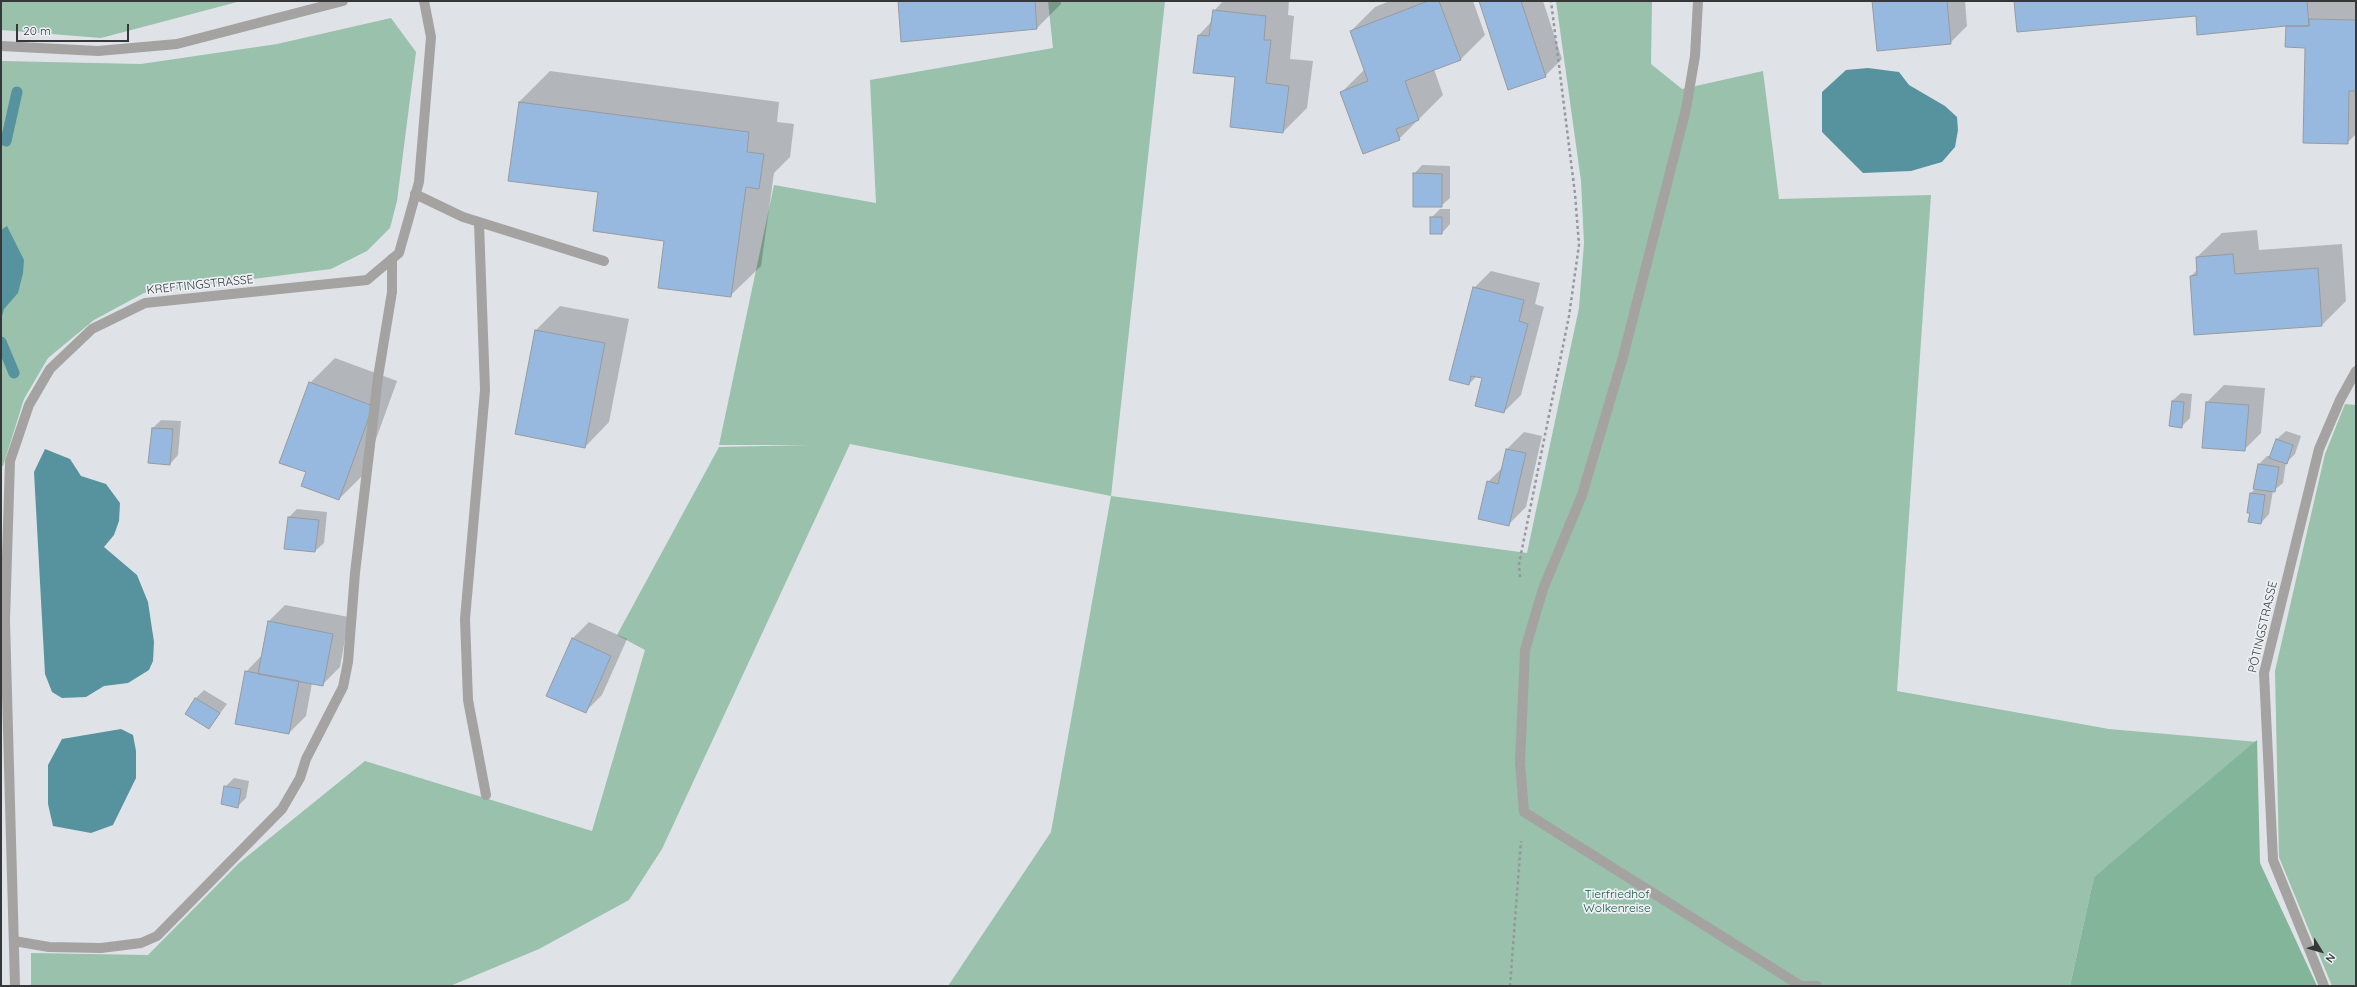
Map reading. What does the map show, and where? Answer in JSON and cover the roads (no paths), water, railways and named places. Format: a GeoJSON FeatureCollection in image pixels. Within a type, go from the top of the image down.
{"type":"FeatureCollection","features":[{"type":"Feature","properties":{"kind":"street"},"geometry":{"type":"LineString","coordinates":[[1,46],[98,51],[177,44],[344,1]]}},
{"type":"Feature","properties":{"kind":"street","name":"KREFTINGSTRASSE"},"geometry":{"type":"LineString","coordinates":[[15,986],[4,620],[10,461],[29,405],[50,369],[92,329],[145,303],[367,280],[399,253],[419,182],[431,37],[424,1]]}},
{"type":"Feature","properties":{"kind":"street"},"geometry":{"type":"LineString","coordinates":[[1698,1],[1695,56],[1686,110],[1623,356],[1582,495],[1543,589],[1525,650],[1520,763],[1524,812],[1801,986],[1817,986]]}},
{"type":"Feature","properties":{"kind":"street"},"geometry":{"type":"LineString","coordinates":[[415,194],[463,217],[604,261]]}},
{"type":"Feature","properties":{"kind":"street"},"geometry":{"type":"LineString","coordinates":[[479,222],[485,390],[465,619],[468,700],[486,795]]}},
{"type":"Feature","properties":{"kind":"street"},"geometry":{"type":"LineString","coordinates":[[14,941],[50,947],[100,948],[141,943],[157,936],[282,809],[300,778],[306,759],[343,687],[348,662],[354,572],[378,377],[392,292],[392,259]]}},
{"type":"Feature","properties":{"kind":"street","name":"PÖTINGSTRASSE"},"geometry":{"type":"LineString","coordinates":[[2324,986],[2273,860],[2264,673],[2319,449],[2340,400],[2356,371]]}},
{"type":"Feature","properties":{"kind":"water"},"geometry":{"type":"Polygon","coordinates":[[[1868,68],[1899,72],[1909,85],[1945,106],[1957,117],[1958,130],[1955,147],[1942,162],[1911,171],[1863,173],[1822,132],[1822,92],[1846,70],[1868,68]]]}},
{"type":"Feature","properties":{"kind":"water"},"geometry":{"type":"Polygon","coordinates":[[[7,226],[24,260],[23,273],[18,293],[4,309],[1,320],[1,230],[7,226]]]}},
{"type":"Feature","properties":{"kind":"water"},"geometry":{"type":"Polygon","coordinates":[[[45,449],[70,459],[81,476],[106,484],[120,503],[119,521],[114,535],[104,547],[137,575],[148,602],[154,642],[153,661],[149,670],[128,683],[104,686],[86,697],[62,698],[52,692],[45,674],[34,472],[45,449]]]}},
{"type":"Feature","properties":{"kind":"water"},"geometry":{"type":"Polygon","coordinates":[[[121,729],[133,735],[136,751],[136,778],[113,825],[91,833],[53,826],[48,804],[48,765],[62,739],[121,729]]]}},
{"type":"Feature","properties":{"kind":"waterway"},"geometry":{"type":"LineString","coordinates":[[6,141],[17,92]]}},
{"type":"Feature","properties":{"kind":"waterway"},"geometry":{"type":"LineString","coordinates":[[1,342],[14,373]]}},
{"type":"Feature","properties":{"kind":"park label","name":"Tierfriedhof Wolkenreise"},"geometry":{"type":"Point","coordinates":[1617,901]}}]}
